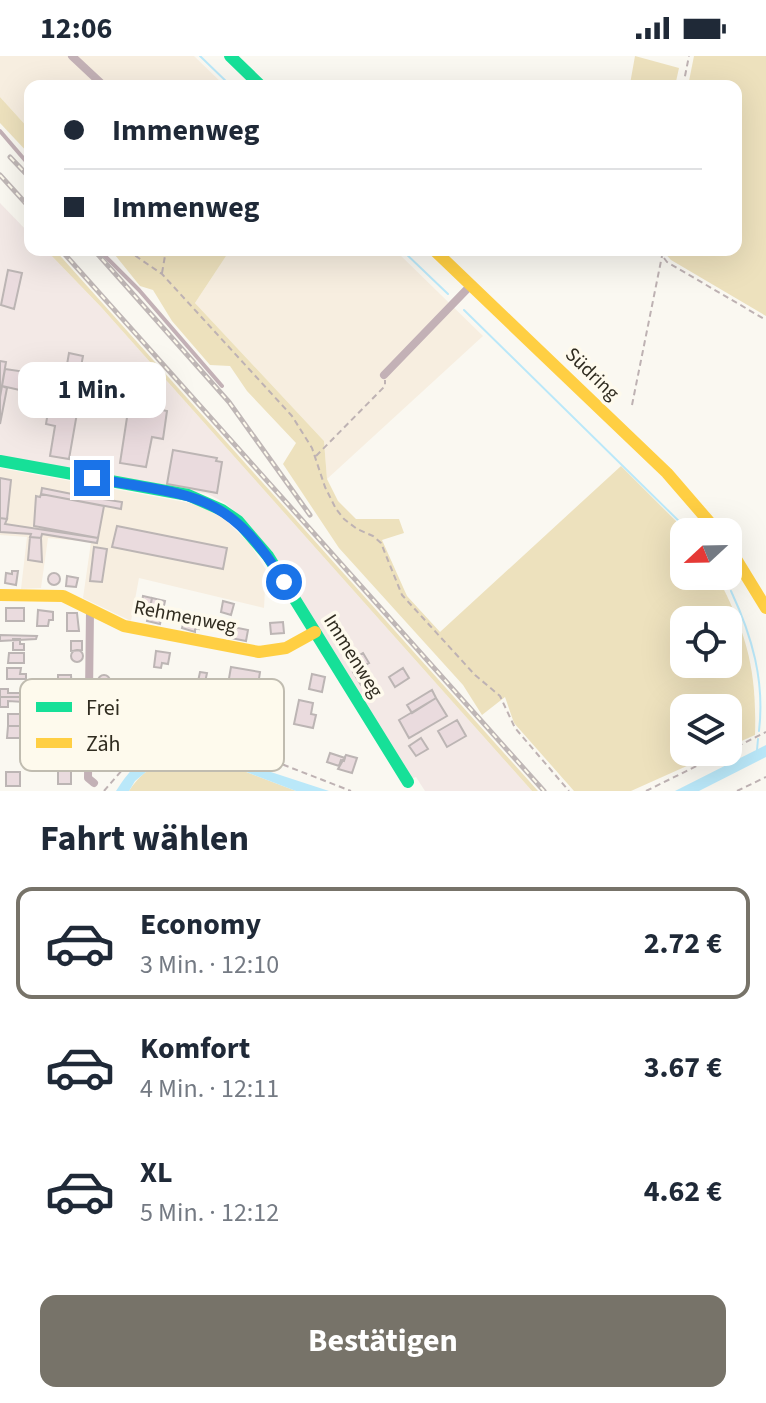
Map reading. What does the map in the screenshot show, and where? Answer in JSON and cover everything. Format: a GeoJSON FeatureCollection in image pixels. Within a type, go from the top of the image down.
{"type":"FeatureCollection","features":[{"type":"Feature","properties":{"kind":"street"},"geometry":{"type":"LineString","coordinates":[[72,56],[98,80]]}},
{"type":"Feature","properties":{"kind":"street"},"geometry":{"type":"LineString","coordinates":[[230,56],[255,80]]}},
{"type":"Feature","properties":{"kind":"street","name":"Südring"},"geometry":{"type":"LineString","coordinates":[[440,256],[676,483],[706,518]]}},
{"type":"Feature","properties":{"kind":"street"},"geometry":{"type":"LineString","coordinates":[[384,375],[471,285]]}},
{"type":"Feature","properties":{"kind":"street","name":"Immenweg"},"geometry":{"type":"LineString","coordinates":[[0,461],[188,495],[222,510],[255,538],[408,782]]}},
{"type":"Feature","properties":{"kind":"street"},"geometry":{"type":"LineString","coordinates":[[742,569],[766,608]]}},
{"type":"Feature","properties":{"kind":"street","name":"Rehmenweg"},"geometry":{"type":"LineString","coordinates":[[0,595],[63,596],[124,626],[259,652],[286,648],[315,632]]}},
{"type":"Feature","properties":{"kind":"street"},"geometry":{"type":"LineString","coordinates":[[89,679],[90,611]]}},
{"type":"Feature","properties":{"kind":"street"},"geometry":{"type":"LineString","coordinates":[[88,771],[88,778],[94,783]]}},
{"type":"Feature","properties":{"kind":"lane"},"geometry":{"type":"LineString","coordinates":[[0,131],[24,159]]}},
{"type":"Feature","properties":{"kind":"lane"},"geometry":{"type":"LineString","coordinates":[[105,256],[139,290],[222,386]]}},
{"type":"Feature","properties":{"kind":"path"},"geometry":{"type":"LineString","coordinates":[[684,80],[689,56]]}},
{"type":"Feature","properties":{"kind":"path"},"geometry":{"type":"LineString","coordinates":[[136,256],[162,274],[292,416],[316,456],[325,487],[336,509],[357,529],[381,543],[402,595],[475,675],[500,696],[515,728],[569,791]]}},
{"type":"Feature","properties":{"kind":"path"},"geometry":{"type":"LineString","coordinates":[[162,274],[165,256]]}},
{"type":"Feature","properties":{"kind":"path"},"geometry":{"type":"LineString","coordinates":[[632,405],[662,256],[678,269],[766,320]]}},
{"type":"Feature","properties":{"kind":"path"},"geometry":{"type":"LineString","coordinates":[[316,456],[385,386],[384,375]]}},
{"type":"Feature","properties":{"kind":"path"},"geometry":{"type":"LineString","coordinates":[[742,743],[766,732]]}},
{"type":"Feature","properties":{"kind":"path"},"geometry":{"type":"LineString","coordinates":[[284,765],[351,791]]}},
{"type":"Feature","properties":{"kind":"path"},"geometry":{"type":"LineString","coordinates":[[646,791],[696,766]]}},
{"type":"Feature","properties":{"kind":"path"},"geometry":{"type":"LineString","coordinates":[[104,791],[121,771]]}},
{"type":"Feature","properties":{"kind":"path"},"geometry":{"type":"LineString","coordinates":[[737,791],[766,777]]}},
{"type":"Feature","properties":{"kind":"shaded area"},"geometry":{"type":"Polygon","coordinates":[[[0,56],[194,56],[219,80],[24,80],[24,123],[0,97],[0,56]]]}},
{"type":"Feature","properties":{"kind":"shaded area"},"geometry":{"type":"Polygon","coordinates":[[[635,56],[679,68],[676,80],[631,80],[635,56]]]}},
{"type":"Feature","properties":{"kind":"shaded area"},"geometry":{"type":"Polygon","coordinates":[[[694,56],[766,56],[766,316],[667,256],[742,256],[742,80],[689,80],[694,56]]]}},
{"type":"Feature","properties":{"kind":"shaded area"},"geometry":{"type":"Polygon","coordinates":[[[0,97],[24,123],[24,149],[0,123],[0,97]]]}},
{"type":"Feature","properties":{"kind":"shaded area"},"geometry":{"type":"Polygon","coordinates":[[[0,203],[24,228],[24,256],[52,256],[101,307],[532,791],[425,791],[416,777],[411,779],[272,556],[250,525],[225,503],[208,494],[0,456],[0,203]]]}},
{"type":"Feature","properties":{"kind":"shaded area"},"geometry":{"type":"Polygon","coordinates":[[[52,256],[60,256],[538,791],[532,791],[101,307],[52,256]]]}},
{"type":"Feature","properties":{"kind":"shaded area"},"geometry":{"type":"Polygon","coordinates":[[[116,256],[226,256],[195,303],[324,441],[327,479],[338,501],[356,519],[399,519],[404,533],[382,540],[407,596],[440,632],[621,466],[673,518],[670,518],[670,590],[724,590],[731,606],[670,606],[670,678],[742,678],[742,631],[752,672],[755,735],[742,741],[742,694],[670,694],[670,766],[687,766],[631,791],[574,791],[514,723],[505,697],[482,715],[463,685],[339,548],[283,464],[296,443],[247,391],[230,366],[210,365],[172,321],[153,290],[140,286],[116,256]]]}},
{"type":"Feature","properties":{"kind":"shaded area"},"geometry":{"type":"Polygon","coordinates":[[[226,256],[401,256],[483,336],[327,479],[324,441],[195,303],[226,256]]]}},
{"type":"Feature","properties":{"kind":"shaded area"},"geometry":{"type":"Polygon","coordinates":[[[0,468],[195,504],[219,514],[250,544],[266,570],[264,608],[139,578],[131,621],[83,598],[91,542],[48,538],[41,588],[21,589],[27,537],[0,535],[0,468]]]}},
{"type":"Feature","properties":{"kind":"shaded area"},"geometry":{"type":"Polygon","coordinates":[[[148,771],[244,771],[296,791],[129,791],[148,771]]]}},
{"type":"Feature","properties":{"kind":"water"},"geometry":{"type":"Polygon","coordinates":[[[766,745],[766,757],[699,791],[675,791],[724,766],[742,766],[742,757],[766,745]]]}},
{"type":"Feature","properties":{"kind":"water"},"geometry":{"type":"Polygon","coordinates":[[[147,771],[129,791],[116,791],[129,772],[147,771]]]}},
{"type":"Feature","properties":{"kind":"water"},"geometry":{"type":"Polygon","coordinates":[[[244,771],[268,771],[329,791],[296,791],[244,771]]]}},
{"type":"Feature","properties":{"kind":"building"},"geometry":{"type":"Polygon","coordinates":[[[8,270],[22,273],[14,309],[1,305],[8,270]]]}},
{"type":"Feature","properties":{"kind":"building"},"geometry":{"type":"Polygon","coordinates":[[[69,353],[83,356],[80,372],[84,373],[69,459],[50,456],[55,426],[46,424],[54,375],[65,376],[69,353]]]}},
{"type":"Feature","properties":{"kind":"building"},"geometry":{"type":"Polygon","coordinates":[[[0,361],[6,362],[0,397],[0,361]]]}},
{"type":"Feature","properties":{"kind":"building"},"geometry":{"type":"Polygon","coordinates":[[[5,369],[26,372],[24,391],[2,386],[5,369]]]}},
{"type":"Feature","properties":{"kind":"building"},"geometry":{"type":"Polygon","coordinates":[[[134,372],[146,374],[156,384],[152,408],[167,411],[163,439],[152,437],[146,467],[120,463],[134,372]]]}},
{"type":"Feature","properties":{"kind":"building"},"geometry":{"type":"Polygon","coordinates":[[[2,386],[7,388],[0,424],[0,397],[2,386]]]}},
{"type":"Feature","properties":{"kind":"building"},"geometry":{"type":"Polygon","coordinates":[[[173,450],[217,458],[216,461],[222,462],[217,493],[167,484],[173,450]]]}},
{"type":"Feature","properties":{"kind":"building"},"geometry":{"type":"Polygon","coordinates":[[[0,478],[11,480],[7,519],[0,518],[0,478]]]}},
{"type":"Feature","properties":{"kind":"building"},"geometry":{"type":"Polygon","coordinates":[[[42,488],[87,497],[87,493],[97,495],[96,498],[122,502],[121,509],[41,494],[42,488]]]}},
{"type":"Feature","properties":{"kind":"building"},"geometry":{"type":"Polygon","coordinates":[[[41,494],[104,506],[98,538],[34,526],[36,496],[40,497],[41,494]]]}},
{"type":"Feature","properties":{"kind":"building"},"geometry":{"type":"Polygon","coordinates":[[[0,518],[7,519],[5,524],[98,538],[97,543],[42,534],[41,538],[30,537],[31,534],[0,532],[0,518]]]}},
{"type":"Feature","properties":{"kind":"building"},"geometry":{"type":"Polygon","coordinates":[[[117,526],[227,548],[223,569],[112,547],[117,526]]]}},
{"type":"Feature","properties":{"kind":"building"},"geometry":{"type":"Polygon","coordinates":[[[30,537],[41,538],[42,562],[28,560],[30,537]]]}},
{"type":"Feature","properties":{"kind":"building"},"geometry":{"type":"Polygon","coordinates":[[[94,547],[107,549],[102,582],[90,581],[94,547]]]}},
{"type":"Feature","properties":{"kind":"building"},"geometry":{"type":"Polygon","coordinates":[[[12,571],[18,571],[16,585],[5,583],[6,573],[12,574],[12,571]]]}},
{"type":"Feature","properties":{"kind":"building"},"geometry":{"type":"Polygon","coordinates":[[[54,573],[60,579],[54,585],[48,579],[54,573]]]}},
{"type":"Feature","properties":{"kind":"building"},"geometry":{"type":"Polygon","coordinates":[[[67,576],[78,578],[76,587],[66,586],[67,576]]]}},
{"type":"Feature","properties":{"kind":"building"},"geometry":{"type":"Polygon","coordinates":[[[143,596],[152,598],[150,609],[141,607],[143,596]]]}},
{"type":"Feature","properties":{"kind":"building"},"geometry":{"type":"Polygon","coordinates":[[[152,598],[165,601],[160,624],[147,621],[152,598]]]}},
{"type":"Feature","properties":{"kind":"building"},"geometry":{"type":"Polygon","coordinates":[[[223,601],[234,604],[231,615],[221,612],[223,601]]]}},
{"type":"Feature","properties":{"kind":"building"},"geometry":{"type":"Polygon","coordinates":[[[6,608],[24,608],[24,621],[6,621],[6,608]]]}},
{"type":"Feature","properties":{"kind":"building"},"geometry":{"type":"Polygon","coordinates":[[[38,610],[53,612],[53,620],[49,620],[48,626],[37,626],[38,610]]]}},
{"type":"Feature","properties":{"kind":"building"},"geometry":{"type":"Polygon","coordinates":[[[67,613],[77,613],[79,631],[67,631],[67,613]]]}},
{"type":"Feature","properties":{"kind":"building"},"geometry":{"type":"Polygon","coordinates":[[[185,617],[200,624],[199,629],[195,628],[195,632],[182,628],[185,617]]]}},
{"type":"Feature","properties":{"kind":"building"},"geometry":{"type":"Polygon","coordinates":[[[283,622],[284,633],[271,634],[270,623],[283,622]]]}},
{"type":"Feature","properties":{"kind":"building"},"geometry":{"type":"Polygon","coordinates":[[[228,626],[248,630],[246,641],[226,637],[228,626]]]}},
{"type":"Feature","properties":{"kind":"building"},"geometry":{"type":"Polygon","coordinates":[[[0,635],[37,636],[36,639],[0,641],[0,635]]]}},
{"type":"Feature","properties":{"kind":"building"},"geometry":{"type":"Polygon","coordinates":[[[13,639],[20,639],[24,650],[13,650],[13,639]]]}},
{"type":"Feature","properties":{"kind":"building"},"geometry":{"type":"Polygon","coordinates":[[[71,641],[82,641],[82,650],[71,651],[71,641]]]}},
{"type":"Feature","properties":{"kind":"building"},"geometry":{"type":"Polygon","coordinates":[[[77,650],[83,656],[77,662],[71,656],[77,650]]]}},
{"type":"Feature","properties":{"kind":"building"},"geometry":{"type":"Polygon","coordinates":[[[156,651],[170,653],[168,664],[162,663],[161,668],[154,667],[156,651]]]}},
{"type":"Feature","properties":{"kind":"building"},"geometry":{"type":"Polygon","coordinates":[[[9,653],[24,653],[24,663],[8,663],[9,653]]]}},
{"type":"Feature","properties":{"kind":"building"},"geometry":{"type":"Polygon","coordinates":[[[363,653],[369,663],[361,667],[356,657],[363,653]]]}},
{"type":"Feature","properties":{"kind":"building"},"geometry":{"type":"Polygon","coordinates":[[[365,665],[372,679],[361,685],[353,672],[365,665]]]}},
{"type":"Feature","properties":{"kind":"building"},"geometry":{"type":"Polygon","coordinates":[[[231,667],[260,672],[259,679],[229,679],[231,667]]]}},
{"type":"Feature","properties":{"kind":"building"},"geometry":{"type":"Polygon","coordinates":[[[7,668],[21,668],[20,674],[26,674],[26,679],[7,679],[7,668]]]}},
{"type":"Feature","properties":{"kind":"building"},"geometry":{"type":"Polygon","coordinates":[[[403,668],[409,678],[395,687],[389,677],[403,668]]]}},
{"type":"Feature","properties":{"kind":"building"},"geometry":{"type":"Polygon","coordinates":[[[200,672],[207,673],[206,679],[198,679],[200,672]]]}},
{"type":"Feature","properties":{"kind":"building"},"geometry":{"type":"Polygon","coordinates":[[[312,674],[325,677],[322,692],[309,689],[312,674]]]}},
{"type":"Feature","properties":{"kind":"building"},"geometry":{"type":"Polygon","coordinates":[[[58,675],[71,675],[71,679],[58,679],[58,675]]]}},
{"type":"Feature","properties":{"kind":"building"},"geometry":{"type":"Polygon","coordinates":[[[0,689],[8,689],[8,693],[20,693],[20,697],[0,697],[0,689]]]}},
{"type":"Feature","properties":{"kind":"building"},"geometry":{"type":"Polygon","coordinates":[[[432,690],[436,698],[412,713],[407,705],[432,690]]]}},
{"type":"Feature","properties":{"kind":"building"},"geometry":{"type":"Polygon","coordinates":[[[0,697],[20,697],[20,702],[8,701],[8,707],[0,707],[0,697]]]}},
{"type":"Feature","properties":{"kind":"building"},"geometry":{"type":"Polygon","coordinates":[[[436,698],[447,716],[409,738],[399,720],[436,698]]]}},
{"type":"Feature","properties":{"kind":"building"},"geometry":{"type":"Polygon","coordinates":[[[299,700],[313,703],[311,714],[316,715],[313,728],[294,724],[299,700]]]}},
{"type":"Feature","properties":{"kind":"building"},"geometry":{"type":"Polygon","coordinates":[[[8,714],[20,714],[20,726],[8,726],[8,714]]]}},
{"type":"Feature","properties":{"kind":"building"},"geometry":{"type":"Polygon","coordinates":[[[457,720],[466,736],[447,747],[438,731],[457,720]]]}},
{"type":"Feature","properties":{"kind":"building"},"geometry":{"type":"Polygon","coordinates":[[[8,726],[20,726],[20,738],[7,738],[8,726]]]}},
{"type":"Feature","properties":{"kind":"building"},"geometry":{"type":"Polygon","coordinates":[[[421,738],[428,749],[416,756],[409,746],[421,738]]]}},
{"type":"Feature","properties":{"kind":"building"},"geometry":{"type":"Polygon","coordinates":[[[330,753],[345,758],[344,761],[341,760],[339,766],[327,762],[330,753]]]}},
{"type":"Feature","properties":{"kind":"building"},"geometry":{"type":"Polygon","coordinates":[[[346,755],[357,758],[352,773],[338,769],[346,755]]]}},
{"type":"Feature","properties":{"kind":"building"},"geometry":{"type":"Polygon","coordinates":[[[58,771],[71,771],[71,784],[58,784],[58,771]]]}},
{"type":"Feature","properties":{"kind":"building"},"geometry":{"type":"Polygon","coordinates":[[[6,772],[20,772],[20,786],[6,786],[6,772]]]}},
{"type":"Feature","properties":{"kind":"waterway"},"geometry":{"type":"LineString","coordinates":[[200,56],[225,80]]}},
{"type":"Feature","properties":{"kind":"waterway"},"geometry":{"type":"LineString","coordinates":[[408,256],[448,294]]}},
{"type":"Feature","properties":{"kind":"waterway"},"geometry":{"type":"LineString","coordinates":[[464,310],[676,518]]}},
{"type":"Feature","properties":{"kind":"waterway"},"geometry":{"type":"LineString","coordinates":[[731,591],[755,659],[760,694],[759,731]]}},
{"type":"Feature","properties":{"kind":"waterway"},"geometry":{"type":"LineString","coordinates":[[757,750],[758,739]]}},
{"type":"Feature","properties":{"kind":"railway"},"geometry":{"type":"LineString","coordinates":[[10,157],[24,172]]}},
{"type":"Feature","properties":{"kind":"railway"},"geometry":{"type":"LineString","coordinates":[[0,175],[24,201]]}},
{"type":"Feature","properties":{"kind":"railway"},"geometry":{"type":"LineString","coordinates":[[66,256],[544,791]]}},
{"type":"Feature","properties":{"kind":"railway"},"geometry":{"type":"LineString","coordinates":[[99,256],[229,402],[310,515]]}},
{"type":"Feature","properties":{"kind":"traffic: fast"},"geometry":{"type":"LineString","coordinates":[[230,56],[255,80]]}},
{"type":"Feature","properties":{"kind":"traffic: fast"},"geometry":{"type":"LineString","coordinates":[[0,461],[188,495],[238,521],[268,556],[408,782]]}},
{"type":"Feature","properties":{"kind":"traffic: slow"},"geometry":{"type":"LineString","coordinates":[[440,256],[667,473],[706,518]]}},
{"type":"Feature","properties":{"kind":"traffic: slow"},"geometry":{"type":"LineString","coordinates":[[742,569],[766,608]]}},
{"type":"Feature","properties":{"kind":"traffic: slow"},"geometry":{"type":"LineString","coordinates":[[0,595],[63,596],[124,626],[259,652],[286,648],[315,632]]}},
{"type":"Feature","properties":{"kind":"route"},"geometry":{"type":"LineString","coordinates":[[92,478],[188,495],[222,510],[255,538],[284,582]]}}]}
